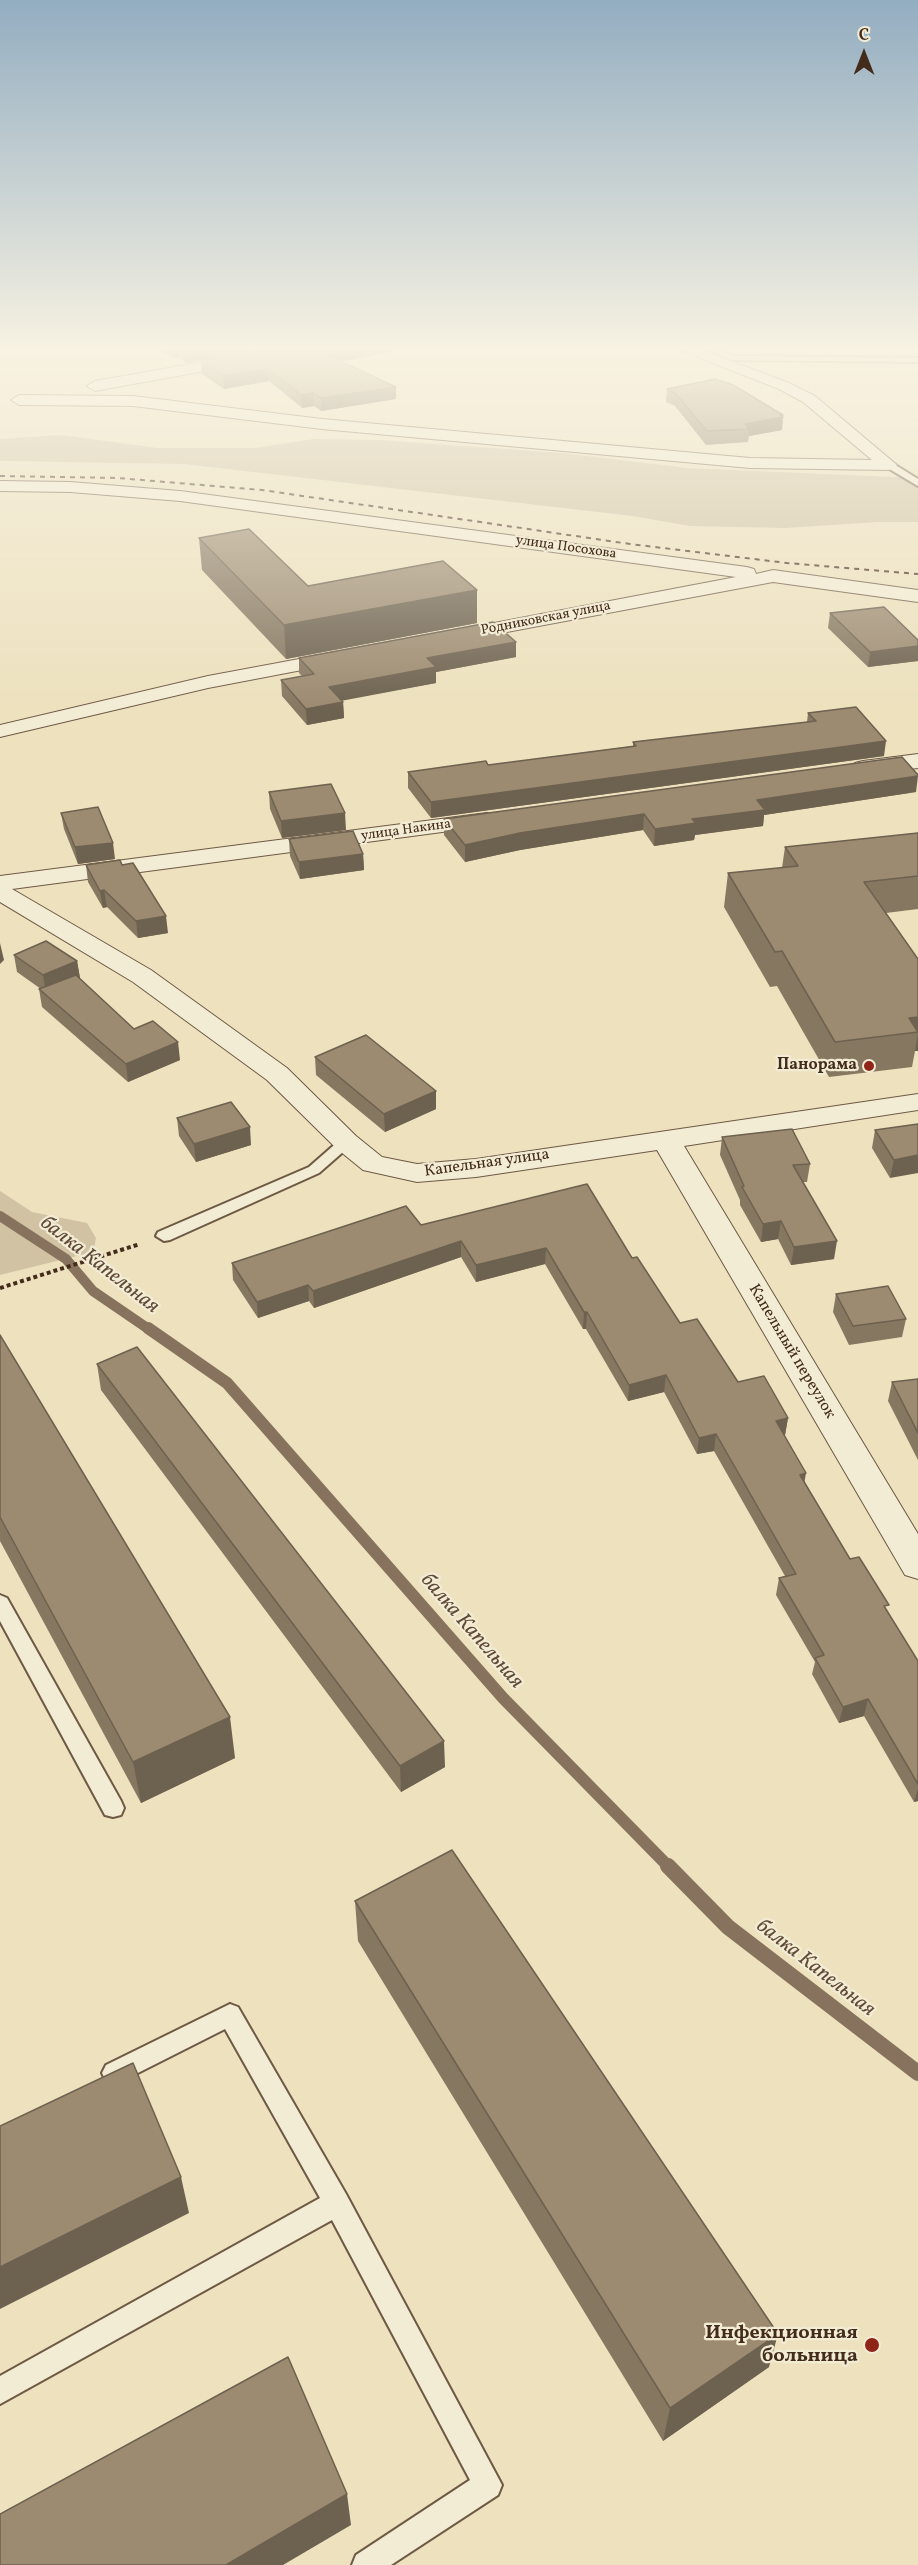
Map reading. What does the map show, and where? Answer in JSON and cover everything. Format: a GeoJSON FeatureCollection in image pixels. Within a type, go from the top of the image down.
{"type":"FeatureCollection","features":[{"type":"Feature","properties":{"kind":"street","name":"улица Посохова"},"geometry":{"type":"LineString","coordinates":[[0,486],[70,487],[180,496],[773,576]]}},
{"type":"Feature","properties":{"kind":"street","name":"Родниковская улица"},"geometry":{"type":"LineString","coordinates":[[443,638],[773,576],[918,596]]}},
{"type":"Feature","properties":{"kind":"street"},"geometry":{"type":"LineString","coordinates":[[0,731],[208,682],[361,654]]}},
{"type":"Feature","properties":{"kind":"street"},"geometry":{"type":"LineString","coordinates":[[836,772],[918,761]]}},
{"type":"Feature","properties":{"kind":"street","name":"улица Накина"},"geometry":{"type":"LineString","coordinates":[[0,883],[510,817]]}},
{"type":"Feature","properties":{"kind":"street","name":"Капельная улица"},"geometry":{"type":"LineString","coordinates":[[0,892],[142,976],[277,1074],[346,1142],[373,1164],[417,1173],[476,1168],[918,1102]]}},
{"type":"Feature","properties":{"kind":"street","name":"Капельный переулок"},"geometry":{"type":"LineString","coordinates":[[665,1138],[918,1565]]}},
{"type":"Feature","properties":{"kind":"lane"},"geometry":{"type":"LineString","coordinates":[[898,471],[918,483]]}},
{"type":"Feature","properties":{"kind":"lane"},"geometry":{"type":"LineString","coordinates":[[164,1236],[314,1170],[346,1142]]}},
{"type":"Feature","properties":{"kind":"lane"},"geometry":{"type":"LineString","coordinates":[[0,1603],[113,1808]]}},
{"type":"Feature","properties":{"kind":"lane"},"geometry":{"type":"LineString","coordinates":[[94,2083],[230,2015],[337,2203],[488,2485],[366,2565]]}},
{"type":"Feature","properties":{"kind":"lane"},"geometry":{"type":"LineString","coordinates":[[0,2391],[337,2203]]}},
{"type":"Feature","properties":{"kind":"path"},"geometry":{"type":"LineString","coordinates":[[0,1288],[113,1254]]}},
{"type":"Feature","properties":{"kind":"shaded area"},"geometry":{"type":"Polygon","coordinates":[[[242,471],[749,471],[918,478],[918,522],[878,522],[785,528],[690,526],[632,516],[242,471]]]}},
{"type":"Feature","properties":{"kind":"shaded area"},"geometry":{"type":"Polygon","coordinates":[[[0,1191],[32,1212],[87,1223],[96,1238],[93,1252],[0,1275],[0,1191]]]}},
{"type":"Feature","properties":{"kind":"building"},"geometry":{"type":"Polygon","coordinates":[[[249,529],[308,586],[443,561],[477,590],[284,625],[199,538],[249,529]]]}},
{"type":"Feature","properties":{"kind":"building"},"geometry":{"type":"Polygon","coordinates":[[[884,607],[918,640],[918,646],[870,652],[830,613],[884,607]]]}},
{"type":"Feature","properties":{"kind":"building"},"geometry":{"type":"Polygon","coordinates":[[[493,622],[516,642],[427,658],[436,667],[329,687],[343,702],[306,709],[281,680],[314,674],[299,658],[493,622]]]}},
{"type":"Feature","properties":{"kind":"building"},"geometry":{"type":"Polygon","coordinates":[[[856,707],[886,741],[431,802],[408,772],[486,761],[488,765],[636,746],[633,742],[816,721],[808,713],[856,707]]]}},
{"type":"Feature","properties":{"kind":"building"},"geometry":{"type":"Polygon","coordinates":[[[902,757],[918,776],[757,800],[765,810],[692,819],[696,823],[655,829],[644,814],[520,833],[465,845],[444,819],[902,757]]]}},
{"type":"Feature","properties":{"kind":"building"},"geometry":{"type":"Polygon","coordinates":[[[331,784],[345,813],[281,821],[269,792],[331,784]]]}},
{"type":"Feature","properties":{"kind":"building"},"geometry":{"type":"Polygon","coordinates":[[[98,807],[113,843],[75,847],[61,813],[98,807]]]}},
{"type":"Feature","properties":{"kind":"building"},"geometry":{"type":"Polygon","coordinates":[[[353,831],[363,854],[299,862],[289,839],[353,831]]]}},
{"type":"Feature","properties":{"kind":"building"},"geometry":{"type":"Polygon","coordinates":[[[918,833],[918,876],[864,882],[918,959],[918,1017],[909,1018],[918,1032],[835,1042],[782,951],[775,952],[728,873],[798,866],[785,847],[918,833]]]}},
{"type":"Feature","properties":{"kind":"building"},"geometry":{"type":"Polygon","coordinates":[[[120,860],[122,865],[133,863],[166,916],[136,921],[104,890],[100,891],[86,865],[120,860]]]}},
{"type":"Feature","properties":{"kind":"building"},"geometry":{"type":"Polygon","coordinates":[[[46,941],[77,961],[43,975],[14,955],[46,941]]]}},
{"type":"Feature","properties":{"kind":"building"},"geometry":{"type":"Polygon","coordinates":[[[76,975],[134,1029],[153,1021],[178,1042],[126,1064],[39,989],[76,975]]]}},
{"type":"Feature","properties":{"kind":"building"},"geometry":{"type":"Polygon","coordinates":[[[366,1035],[436,1091],[384,1114],[315,1057],[366,1035]]]}},
{"type":"Feature","properties":{"kind":"building"},"geometry":{"type":"Polygon","coordinates":[[[231,1102],[250,1127],[194,1144],[177,1118],[231,1102]]]}},
{"type":"Feature","properties":{"kind":"building"},"geometry":{"type":"Polygon","coordinates":[[[918,1124],[918,1155],[894,1160],[875,1130],[918,1124]]]}},
{"type":"Feature","properties":{"kind":"building"},"geometry":{"type":"Polygon","coordinates":[[[792,1129],[810,1164],[793,1165],[837,1241],[794,1247],[781,1221],[763,1224],[742,1187],[744,1186],[722,1137],[792,1129]]]}},
{"type":"Feature","properties":{"kind":"building"},"geometry":{"type":"Polygon","coordinates":[[[587,1184],[632,1258],[637,1257],[680,1323],[697,1319],[738,1382],[764,1376],[788,1418],[776,1421],[806,1473],[800,1475],[850,1559],[859,1557],[889,1605],[884,1606],[918,1661],[918,1784],[868,1699],[843,1707],[815,1658],[824,1655],[779,1578],[796,1574],[716,1434],[699,1438],[666,1375],[629,1385],[587,1312],[584,1312],[546,1248],[476,1265],[461,1241],[313,1291],[308,1285],[257,1302],[232,1263],[406,1206],[421,1225],[587,1184]]]}},
{"type":"Feature","properties":{"kind":"building"},"geometry":{"type":"Polygon","coordinates":[[[888,1286],[906,1319],[853,1326],[836,1294],[888,1286]]]}},
{"type":"Feature","properties":{"kind":"building"},"geometry":{"type":"Polygon","coordinates":[[[0,1335],[230,1717],[133,1762],[0,1517],[0,1335]]]}},
{"type":"Feature","properties":{"kind":"building"},"geometry":{"type":"Polygon","coordinates":[[[137,1347],[444,1741],[400,1766],[97,1364],[137,1347]]]}},
{"type":"Feature","properties":{"kind":"building"},"geometry":{"type":"Polygon","coordinates":[[[918,1379],[918,1433],[892,1382],[918,1379]]]}},
{"type":"Feature","properties":{"kind":"building"},"geometry":{"type":"Polygon","coordinates":[[[452,1850],[778,2334],[670,2408],[355,1901],[452,1850]]]}},
{"type":"Feature","properties":{"kind":"building"},"geometry":{"type":"Polygon","coordinates":[[[133,2063],[181,2177],[0,2267],[0,2126],[133,2063]]]}},
{"type":"Feature","properties":{"kind":"building"},"geometry":{"type":"Polygon","coordinates":[[[288,2357],[347,2494],[226,2565],[0,2565],[0,2514],[288,2357]]]}},
{"type":"Feature","properties":{"kind":"waterway","name":"балка Капельная"},"geometry":{"type":"LineString","coordinates":[[0,1216],[66,1259],[93,1291],[150,1330]]}},
{"type":"Feature","properties":{"kind":"waterway","name":"балка Капельная"},"geometry":{"type":"LineString","coordinates":[[148,1328],[227,1383],[503,1698],[670,1868]]}},
{"type":"Feature","properties":{"kind":"waterway","name":"балка Капельная"},"geometry":{"type":"LineString","coordinates":[[668,1866],[728,1927],[918,2073]]}},
{"type":"Feature","properties":{"kind":"railway"},"geometry":{"type":"LineString","coordinates":[[0,476],[118,478],[262,490],[630,544],[787,563],[918,574]]}},
{"type":"Feature","properties":{"kind":"place","name":"Панорама"},"geometry":{"type":"Point","coordinates":[869,1066]}},
{"type":"Feature","properties":{"kind":"place","name":"Инфекционная больница"},"geometry":{"type":"Point","coordinates":[872,2345]}}]}
